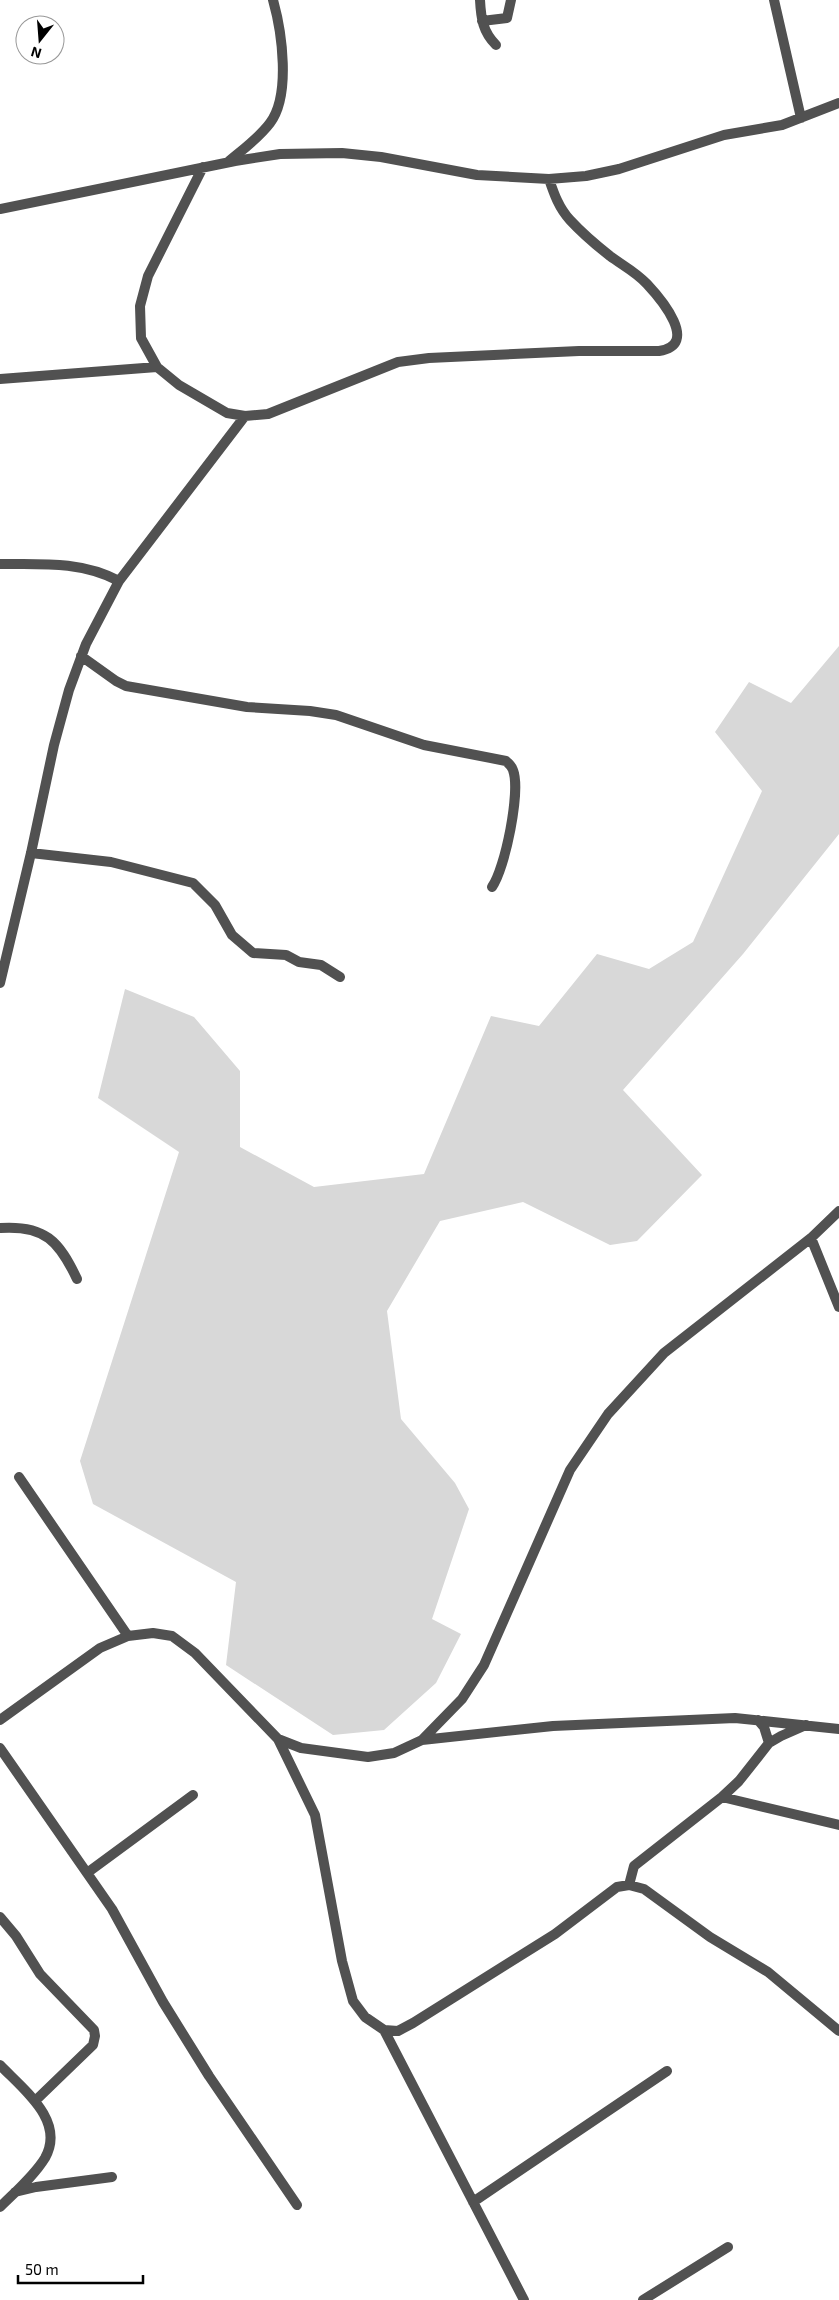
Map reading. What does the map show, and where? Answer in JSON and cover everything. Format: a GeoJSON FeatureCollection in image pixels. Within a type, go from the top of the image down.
{"type":"FeatureCollection","features":[{"type":"Feature","properties":{"kind":"street"},"geometry":{"type":"LineString","coordinates":[[227,162],[259,136],[270,123],[282,97],[282,42],[280,23],[273,0]]}},
{"type":"Feature","properties":{"kind":"street"},"geometry":{"type":"LineString","coordinates":[[480,0],[486,35],[496,45]]}},
{"type":"Feature","properties":{"kind":"street"},"geometry":{"type":"LineString","coordinates":[[482,20],[508,18],[511,0]]}},
{"type":"Feature","properties":{"kind":"street"},"geometry":{"type":"LineString","coordinates":[[774,0],[801,118]]}},
{"type":"Feature","properties":{"kind":"street"},"geometry":{"type":"LineString","coordinates":[[0,208],[227,162],[280,154],[342,153],[381,157],[477,175],[549,179],[586,176],[618,169],[724,134],[782,125],[839,103]]}},
{"type":"Feature","properties":{"kind":"street"},"geometry":{"type":"LineString","coordinates":[[203,167],[148,276],[140,306],[141,338],[157,367],[179,385],[227,413],[244,416],[268,414],[398,362],[429,358],[579,351],[659,351],[668,350],[674,346],[678,334],[677,326],[669,311],[642,279],[609,256],[568,219],[556,201],[549,179]]}},
{"type":"Feature","properties":{"kind":"street"},"geometry":{"type":"LineString","coordinates":[[0,380],[157,367]]}},
{"type":"Feature","properties":{"kind":"street"},"geometry":{"type":"LineString","coordinates":[[0,983],[54,745],[68,690],[81,656],[119,581],[244,416]]}},
{"type":"Feature","properties":{"kind":"street"},"geometry":{"type":"LineString","coordinates":[[0,564],[60,565],[88,568],[103,572],[119,581]]}},
{"type":"Feature","properties":{"kind":"street"},"geometry":{"type":"LineString","coordinates":[[81,656],[126,686],[247,707],[310,711],[336,715],[432,747],[506,761],[515,776],[513,817],[501,870],[492,887]]}},
{"type":"Feature","properties":{"kind":"street"},"geometry":{"type":"LineString","coordinates":[[31,853],[111,862],[193,883],[215,905],[232,935],[253,953],[286,955],[299,962],[320,965],[340,977]]}},
{"type":"Feature","properties":{"kind":"street"},"geometry":{"type":"LineString","coordinates":[[422,1740],[462,1699],[484,1665],[570,1470],[608,1414],[664,1353],[811,1238],[839,1211]]}},
{"type":"Feature","properties":{"kind":"street"},"geometry":{"type":"LineString","coordinates":[[0,1228],[14,1227],[31,1230],[48,1238],[64,1253],[77,1279]]}},
{"type":"Feature","properties":{"kind":"street"},"geometry":{"type":"LineString","coordinates":[[811,1238],[839,1307]]}},
{"type":"Feature","properties":{"kind":"street"},"geometry":{"type":"LineString","coordinates":[[19,1477],[128,1636]]}},
{"type":"Feature","properties":{"kind":"street"},"geometry":{"type":"LineString","coordinates":[[0,1720],[100,1648],[128,1636],[153,1633],[172,1636],[195,1653],[278,1739],[315,1815],[342,1961],[353,2001],[365,2017],[384,2030],[524,2300]]}},
{"type":"Feature","properties":{"kind":"street"},"geometry":{"type":"LineString","coordinates":[[278,1739],[301,1748],[368,1757],[394,1753],[422,1740],[553,1726],[735,1718],[839,1729]]}},
{"type":"Feature","properties":{"kind":"street"},"geometry":{"type":"LineString","coordinates":[[758,1720],[764,1728],[769,1743]]}},
{"type":"Feature","properties":{"kind":"street"},"geometry":{"type":"LineString","coordinates":[[629,1885],[634,1866],[722,1798],[739,1781],[769,1743],[807,1725]]}},
{"type":"Feature","properties":{"kind":"street"},"geometry":{"type":"LineString","coordinates":[[0,1748],[112,1909],[163,2002],[297,2206]]}},
{"type":"Feature","properties":{"kind":"street"},"geometry":{"type":"LineString","coordinates":[[88,1873],[193,1795]]}},
{"type":"Feature","properties":{"kind":"street"},"geometry":{"type":"LineString","coordinates":[[722,1798],[839,1825]]}},
{"type":"Feature","properties":{"kind":"street"},"geometry":{"type":"LineString","coordinates":[[384,2030],[398,2031],[412,2023],[555,1934],[617,1887],[629,1885],[644,1889],[710,1937],[768,1972],[839,2031]]}},
{"type":"Feature","properties":{"kind":"street"},"geometry":{"type":"LineString","coordinates":[[0,1917],[16,1936],[40,1974],[94,2030],[95,2036],[92,2045],[35,2101]]}},
{"type":"Feature","properties":{"kind":"street"},"geometry":{"type":"LineString","coordinates":[[0,2066],[35,2101],[49,2124],[51,2137],[45,2158],[0,2207]]}},
{"type":"Feature","properties":{"kind":"street"},"geometry":{"type":"LineString","coordinates":[[472,2202],[667,2071]]}},
{"type":"Feature","properties":{"kind":"street"},"geometry":{"type":"LineString","coordinates":[[14,2192],[36,2187],[112,2177]]}},
{"type":"Feature","properties":{"kind":"street"},"geometry":{"type":"LineString","coordinates":[[642,2300],[728,2247]]}},
{"type":"Feature","properties":{"kind":"shaded area"},"geometry":{"type":"Polygon","coordinates":[[[839,646],[839,834],[743,954],[623,1090],[702,1175],[637,1241],[610,1245],[523,1202],[440,1221],[387,1311],[401,1419],[455,1483],[469,1509],[432,1619],[461,1634],[436,1683],[384,1730],[333,1735],[226,1665],[236,1582],[93,1504],[80,1461],[179,1152],[98,1098],[125,989],[194,1017],[240,1071],[240,1147],[314,1187],[424,1174],[491,1016],[539,1026],[597,954],[649,969],[693,942],[762,791],[715,732],[749,682],[791,703],[839,646]]]}}]}
